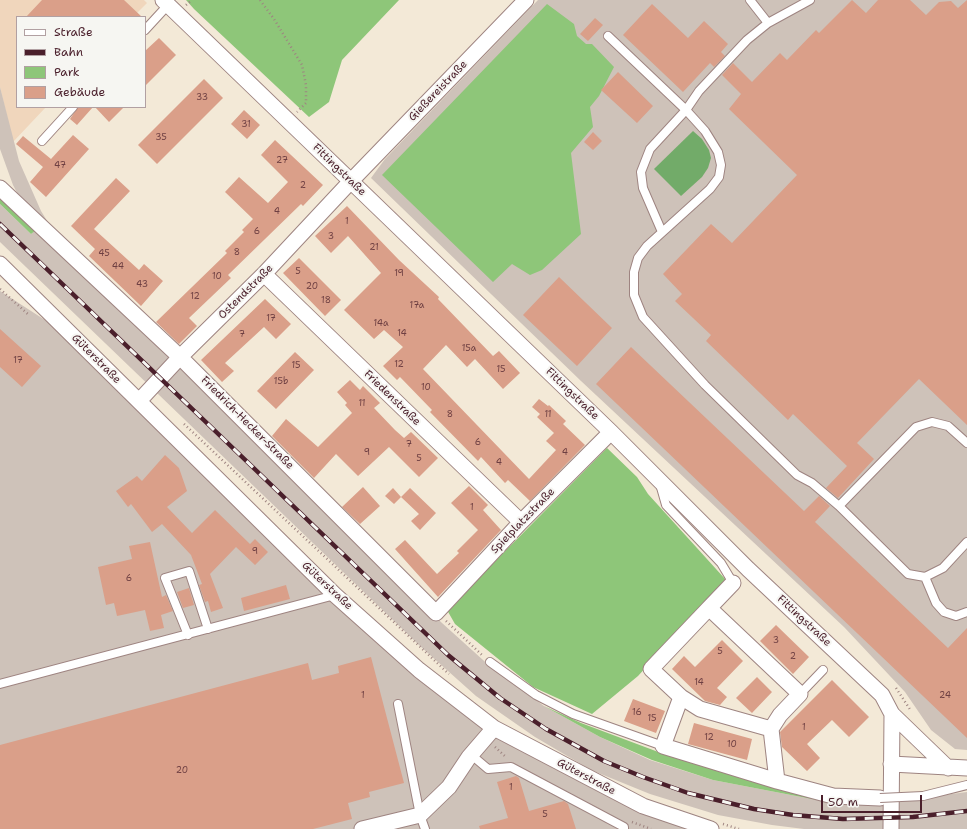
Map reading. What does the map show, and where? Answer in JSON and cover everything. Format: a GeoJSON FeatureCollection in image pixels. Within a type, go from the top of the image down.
{"type":"FeatureCollection","features":[{"type":"Feature","properties":{"kind":"street","name":"Gießereistraße"},"geometry":{"type":"LineString","coordinates":[[351,181],[526,0]]}},
{"type":"Feature","properties":{"kind":"street","name":"Fittingstraße"},"geometry":{"type":"LineString","coordinates":[[166,2],[611,432],[754,574],[882,695],[892,714]]}},
{"type":"Feature","properties":{"kind":"street","name":"Ostendstraße"},"geometry":{"type":"LineString","coordinates":[[139,401],[180,357],[264,274],[351,181]]}},
{"type":"Feature","properties":{"kind":"street","name":"Friedrich-Hecker-Straße"},"geometry":{"type":"LineString","coordinates":[[0,188],[180,357],[436,613]]}},
{"type":"Feature","properties":{"kind":"street","name":"Güterstraße"},"geometry":{"type":"LineString","coordinates":[[0,264],[335,595],[419,670],[494,728],[644,806],[714,826]]}},
{"type":"Feature","properties":{"kind":"street","name":"Friedenstraße"},"geometry":{"type":"LineString","coordinates":[[264,274],[521,522]]}},
{"type":"Feature","properties":{"kind":"street","name":"Spielplatzstraße"},"geometry":{"type":"LineString","coordinates":[[436,613],[521,522],[611,432]]}},
{"type":"Feature","properties":{"kind":"street"},"geometry":{"type":"LineString","coordinates":[[733,583],[651,669],[681,697],[700,709],[771,729]]}},
{"type":"Feature","properties":{"kind":"street"},"geometry":{"type":"LineString","coordinates":[[709,608],[800,694],[780,715],[771,729],[777,781]]}},
{"type":"Feature","properties":{"kind":"street"},"geometry":{"type":"LineString","coordinates":[[681,697],[664,746],[777,781],[833,796],[880,798]]}},
{"type":"Feature","properties":{"kind":"street"},"geometry":{"type":"LineString","coordinates":[[890,829],[892,714]]}},
{"type":"Feature","properties":{"kind":"street"},"geometry":{"type":"LineString","coordinates":[[892,714],[948,768]]}},
{"type":"Feature","properties":{"kind":"street"},"geometry":{"type":"LineString","coordinates":[[362,829],[420,815],[449,787],[469,757],[494,728]]}},
{"type":"Feature","properties":{"kind":"street"},"geometry":{"type":"LineString","coordinates":[[890,764],[967,768]]}},
{"type":"Feature","properties":{"kind":"lane"},"geometry":{"type":"LineString","coordinates":[[750,0],[768,23]]}},
{"type":"Feature","properties":{"kind":"lane"},"geometry":{"type":"LineString","coordinates":[[662,232],[642,188],[641,172],[650,149],[686,110],[699,91],[747,40],[768,23],[810,0]]}},
{"type":"Feature","properties":{"kind":"lane"},"geometry":{"type":"LineString","coordinates":[[146,29],[166,2]]}},
{"type":"Feature","properties":{"kind":"lane"},"geometry":{"type":"LineString","coordinates":[[608,36],[686,110],[705,131],[718,152],[721,165],[719,177],[710,189],[647,246],[638,258],[634,272],[634,295],[643,317],[705,385],[797,475],[812,483],[839,506],[908,574],[926,577],[943,568],[967,542]]}},
{"type":"Feature","properties":{"kind":"lane"},"geometry":{"type":"LineString","coordinates":[[42,141],[72,108]]}},
{"type":"Feature","properties":{"kind":"lane"},"geometry":{"type":"LineString","coordinates":[[839,506],[916,427],[932,422],[948,426],[967,443]]}},
{"type":"Feature","properties":{"kind":"lane"},"geometry":{"type":"LineString","coordinates":[[660,481],[666,505],[721,563],[733,583]]}},
{"type":"Feature","properties":{"kind":"lane"},"geometry":{"type":"LineString","coordinates":[[188,636],[165,578],[189,571],[208,629]]}},
{"type":"Feature","properties":{"kind":"lane"},"geometry":{"type":"LineString","coordinates":[[926,577],[936,603],[944,612],[956,616],[967,612]]}},
{"type":"Feature","properties":{"kind":"lane"},"geometry":{"type":"LineString","coordinates":[[0,684],[188,636],[208,629],[335,595]]}},
{"type":"Feature","properties":{"kind":"lane"},"geometry":{"type":"LineString","coordinates":[[490,662],[536,695],[572,714],[664,746]]}},
{"type":"Feature","properties":{"kind":"lane"},"geometry":{"type":"LineString","coordinates":[[800,694],[823,670]]}},
{"type":"Feature","properties":{"kind":"lane"},"geometry":{"type":"LineString","coordinates":[[398,704],[420,815],[425,829]]}},
{"type":"Feature","properties":{"kind":"lane"},"geometry":{"type":"LineString","coordinates":[[469,757],[475,758],[488,769],[512,767],[624,827],[624,829]]}},
{"type":"Feature","properties":{"kind":"lane"},"geometry":{"type":"LineString","coordinates":[[880,798],[923,796],[967,785]]}},
{"type":"Feature","properties":{"kind":"path"},"geometry":{"type":"LineString","coordinates":[[260,0],[274,19],[302,65],[306,86],[306,103],[289,122]]}},
{"type":"Feature","properties":{"kind":"path"},"geometry":{"type":"LineString","coordinates":[[182,422],[454,678]]}},
{"type":"Feature","properties":{"kind":"path"},"geometry":{"type":"LineString","coordinates":[[436,613],[490,662]]}},
{"type":"Feature","properties":{"kind":"path"},"geometry":{"type":"LineString","coordinates":[[714,826],[739,829]]}},
{"type":"Feature","properties":{"kind":"shaded area"},"geometry":{"type":"Polygon","coordinates":[[[0,0],[144,0],[147,3],[134,16],[16,16],[16,108],[45,108],[13,142],[0,87],[0,0]]]}},
{"type":"Feature","properties":{"kind":"shaded area"},"geometry":{"type":"Polygon","coordinates":[[[538,0],[967,0],[967,750],[955,749],[931,730],[905,692],[844,627],[581,381],[371,178],[385,159],[538,0]]]}},
{"type":"Feature","properties":{"kind":"shaded area"},"geometry":{"type":"Polygon","coordinates":[[[0,87],[19,161],[41,211],[67,253],[91,282],[442,623],[493,669],[544,706],[600,737],[650,760],[713,780],[817,800],[866,802],[920,798],[967,792],[967,829],[804,829],[718,815],[650,794],[591,770],[535,737],[476,696],[420,646],[0,242],[0,204],[31,234],[36,229],[13,185],[0,149],[0,87]]]}},
{"type":"Feature","properties":{"kind":"shaded area"},"geometry":{"type":"Polygon","coordinates":[[[0,291],[76,340],[419,670],[544,754],[711,829],[0,829],[0,291]]]}},
{"type":"Feature","properties":{"kind":"green space"},"geometry":{"type":"Polygon","coordinates":[[[186,0],[399,0],[342,60],[329,102],[309,117],[186,0]]]}},
{"type":"Feature","properties":{"kind":"green space"},"geometry":{"type":"Polygon","coordinates":[[[547,4],[574,24],[577,36],[586,44],[592,44],[614,67],[599,96],[590,107],[593,127],[571,153],[581,234],[542,270],[530,275],[512,264],[493,282],[382,175],[547,4]]]}},
{"type":"Feature","properties":{"kind":"green space"},"geometry":{"type":"Polygon","coordinates":[[[693,131],[702,139],[709,150],[711,158],[708,168],[702,177],[681,196],[654,169],[693,131]]]}},
{"type":"Feature","properties":{"kind":"green space"},"geometry":{"type":"Polygon","coordinates":[[[0,195],[36,230],[31,234],[0,204],[0,195]]]}},
{"type":"Feature","properties":{"kind":"green space"},"geometry":{"type":"Polygon","coordinates":[[[607,448],[637,477],[648,494],[726,580],[638,676],[592,714],[533,687],[455,624],[447,610],[607,448]]]}},
{"type":"Feature","properties":{"kind":"green space"},"geometry":{"type":"Polygon","coordinates":[[[544,706],[581,723],[661,753],[817,800],[713,780],[652,760],[600,737],[544,706]]]}},
{"type":"Feature","properties":{"kind":"building"},"geometry":{"type":"Polygon","coordinates":[[[42,0],[124,0],[141,16],[27,16],[42,0]]]}},
{"type":"Feature","properties":{"kind":"building"},"geometry":{"type":"Polygon","coordinates":[[[852,0],[866,13],[878,0],[910,0],[926,15],[939,2],[951,1],[958,8],[967,0],[967,425],[919,379],[857,443],[874,459],[838,498],[826,488],[847,466],[793,414],[788,420],[706,341],[711,335],[675,301],[682,294],[663,274],[711,224],[732,243],[797,175],[729,109],[741,94],[722,75],[733,63],[752,82],[780,53],[787,60],[816,30],[819,33],[852,0]]]}},
{"type":"Feature","properties":{"kind":"building"},"geometry":{"type":"Polygon","coordinates":[[[652,4],[688,38],[704,21],[728,44],[721,52],[725,56],[714,67],[710,63],[683,92],[623,35],[652,4]]]}},
{"type":"Feature","properties":{"kind":"building"},"geometry":{"type":"Polygon","coordinates":[[[595,18],[603,25],[588,41],[580,34],[595,18]]]}},
{"type":"Feature","properties":{"kind":"building"},"geometry":{"type":"Polygon","coordinates":[[[159,38],[176,55],[146,85],[146,50],[159,38]]]}},
{"type":"Feature","properties":{"kind":"building"},"geometry":{"type":"Polygon","coordinates":[[[618,72],[653,106],[637,123],[601,90],[618,72]]]}},
{"type":"Feature","properties":{"kind":"building"},"geometry":{"type":"Polygon","coordinates":[[[204,79],[223,98],[157,164],[138,145],[204,79]]]}},
{"type":"Feature","properties":{"kind":"building"},"geometry":{"type":"Polygon","coordinates":[[[77,108],[92,108],[77,125],[70,119],[77,108]]]}},
{"type":"Feature","properties":{"kind":"building"},"geometry":{"type":"Polygon","coordinates":[[[96,108],[123,108],[109,122],[96,108]]]}},
{"type":"Feature","properties":{"kind":"building"},"geometry":{"type":"Polygon","coordinates":[[[244,110],[260,125],[247,139],[231,124],[244,110]]]}},
{"type":"Feature","properties":{"kind":"building"},"geometry":{"type":"Polygon","coordinates":[[[593,132],[602,141],[593,150],[584,142],[593,132]]]}},
{"type":"Feature","properties":{"kind":"building"},"geometry":{"type":"Polygon","coordinates":[[[73,135],[89,149],[46,197],[30,182],[43,167],[16,144],[23,136],[51,159],[73,135]]]}},
{"type":"Feature","properties":{"kind":"building"},"geometry":{"type":"Polygon","coordinates":[[[275,140],[323,185],[303,206],[301,204],[228,275],[231,278],[189,318],[197,326],[179,344],[156,322],[227,253],[225,251],[244,232],[242,230],[253,219],[225,192],[239,177],[268,203],[288,182],[261,155],[275,140]]]}},
{"type":"Feature","properties":{"kind":"building"},"geometry":{"type":"Polygon","coordinates":[[[116,178],[130,191],[94,229],[139,270],[144,264],[163,281],[141,306],[89,256],[95,249],[71,226],[116,178]]]}},
{"type":"Feature","properties":{"kind":"building"},"geometry":{"type":"Polygon","coordinates":[[[347,206],[399,260],[439,297],[438,299],[493,356],[499,351],[520,373],[503,389],[475,359],[467,367],[446,345],[423,369],[529,479],[556,450],[546,441],[554,433],[537,417],[540,414],[532,407],[539,399],[548,406],[549,405],[566,421],[563,424],[585,445],[530,501],[508,480],[505,483],[481,457],[478,461],[430,412],[432,410],[400,377],[397,380],[383,366],[403,347],[384,330],[374,339],[344,310],[381,273],[348,236],[331,253],[315,236],[347,206]]]}},
{"type":"Feature","properties":{"kind":"building"},"geometry":{"type":"Polygon","coordinates":[[[299,258],[341,300],[325,316],[283,273],[299,258]]]}},
{"type":"Feature","properties":{"kind":"building"},"geometry":{"type":"Polygon","coordinates":[[[559,277],[612,328],[577,366],[523,315],[559,277]]]}},
{"type":"Feature","properties":{"kind":"building"},"geometry":{"type":"Polygon","coordinates":[[[265,299],[291,324],[276,339],[264,327],[225,363],[234,371],[222,382],[201,360],[265,299]]]}},
{"type":"Feature","properties":{"kind":"building"},"geometry":{"type":"Polygon","coordinates":[[[0,329],[41,366],[22,387],[0,367],[0,329]]]}},
{"type":"Feature","properties":{"kind":"building"},"geometry":{"type":"Polygon","coordinates":[[[631,347],[804,511],[819,496],[830,506],[815,522],[948,648],[967,628],[967,738],[596,384],[631,347]]]}},
{"type":"Feature","properties":{"kind":"building"},"geometry":{"type":"Polygon","coordinates":[[[295,352],[314,370],[276,409],[257,391],[295,352]]]}},
{"type":"Feature","properties":{"kind":"building"},"geometry":{"type":"Polygon","coordinates":[[[350,380],[360,390],[363,386],[380,403],[374,408],[404,438],[411,432],[438,458],[419,477],[389,447],[358,476],[336,454],[314,478],[272,436],[286,419],[318,447],[352,413],[345,405],[347,403],[337,392],[350,380]]]}},
{"type":"Feature","properties":{"kind":"building"},"geometry":{"type":"Polygon","coordinates":[[[165,455],[179,468],[187,491],[167,507],[192,533],[215,510],[250,544],[255,539],[268,552],[255,565],[236,547],[210,574],[223,608],[211,612],[208,601],[205,602],[199,585],[202,584],[191,555],[162,524],[152,532],[131,504],[128,507],[116,491],[137,476],[142,481],[165,455]]]}},
{"type":"Feature","properties":{"kind":"building"},"geometry":{"type":"Polygon","coordinates":[[[469,486],[488,505],[483,510],[501,530],[438,597],[395,549],[405,540],[437,574],[459,553],[457,551],[478,530],[451,503],[469,486]]]}},
{"type":"Feature","properties":{"kind":"building"},"geometry":{"type":"Polygon","coordinates":[[[363,487],[380,506],[360,524],[342,507],[363,487]]]}},
{"type":"Feature","properties":{"kind":"building"},"geometry":{"type":"Polygon","coordinates":[[[393,488],[401,497],[394,504],[385,496],[393,488]]]}},
{"type":"Feature","properties":{"kind":"building"},"geometry":{"type":"Polygon","coordinates":[[[410,488],[436,513],[420,530],[411,521],[419,514],[401,497],[410,488]]]}},
{"type":"Feature","properties":{"kind":"building"},"geometry":{"type":"Polygon","coordinates":[[[150,542],[162,597],[166,595],[173,611],[161,615],[164,628],[150,631],[145,610],[117,616],[114,603],[106,605],[98,567],[132,559],[129,546],[150,542]]]}},
{"type":"Feature","properties":{"kind":"building"},"geometry":{"type":"Polygon","coordinates":[[[286,585],[290,599],[244,611],[241,598],[286,585]]]}},
{"type":"Feature","properties":{"kind":"building"},"geometry":{"type":"Polygon","coordinates":[[[189,588],[194,605],[183,608],[177,592],[189,588]]]}},
{"type":"Feature","properties":{"kind":"building"},"geometry":{"type":"Polygon","coordinates":[[[776,625],[809,657],[793,674],[760,641],[776,625]]]}},
{"type":"Feature","properties":{"kind":"building"},"geometry":{"type":"Polygon","coordinates":[[[722,640],[743,661],[717,688],[727,697],[720,705],[705,701],[672,669],[684,656],[695,667],[722,640]]]}},
{"type":"Feature","properties":{"kind":"building"},"geometry":{"type":"Polygon","coordinates":[[[371,657],[404,783],[369,792],[370,797],[348,803],[352,819],[313,829],[0,829],[0,745],[308,663],[312,680],[339,673],[338,666],[371,657]]]}},
{"type":"Feature","properties":{"kind":"building"},"geometry":{"type":"Polygon","coordinates":[[[757,677],[772,692],[752,713],[736,698],[757,677]]]}},
{"type":"Feature","properties":{"kind":"building"},"geometry":{"type":"Polygon","coordinates":[[[832,680],[869,717],[849,737],[832,720],[807,744],[820,758],[807,771],[782,747],[780,732],[832,680]]]}},
{"type":"Feature","properties":{"kind":"building"},"geometry":{"type":"Polygon","coordinates":[[[633,699],[665,711],[656,733],[624,721],[633,699]]]}},
{"type":"Feature","properties":{"kind":"building"},"geometry":{"type":"Polygon","coordinates":[[[694,723],[752,739],[747,760],[688,744],[694,723]]]}},
{"type":"Feature","properties":{"kind":"building"},"geometry":{"type":"Polygon","coordinates":[[[516,776],[519,778],[529,811],[564,801],[568,804],[576,829],[480,829],[479,826],[508,818],[497,782],[516,776]]]}},
{"type":"Feature","properties":{"kind":"railway"},"geometry":{"type":"LineString","coordinates":[[0,224],[448,655],[500,698],[546,729],[604,761],[643,777],[688,793],[754,809],[793,815],[843,819],[913,817],[967,811]]}}]}
